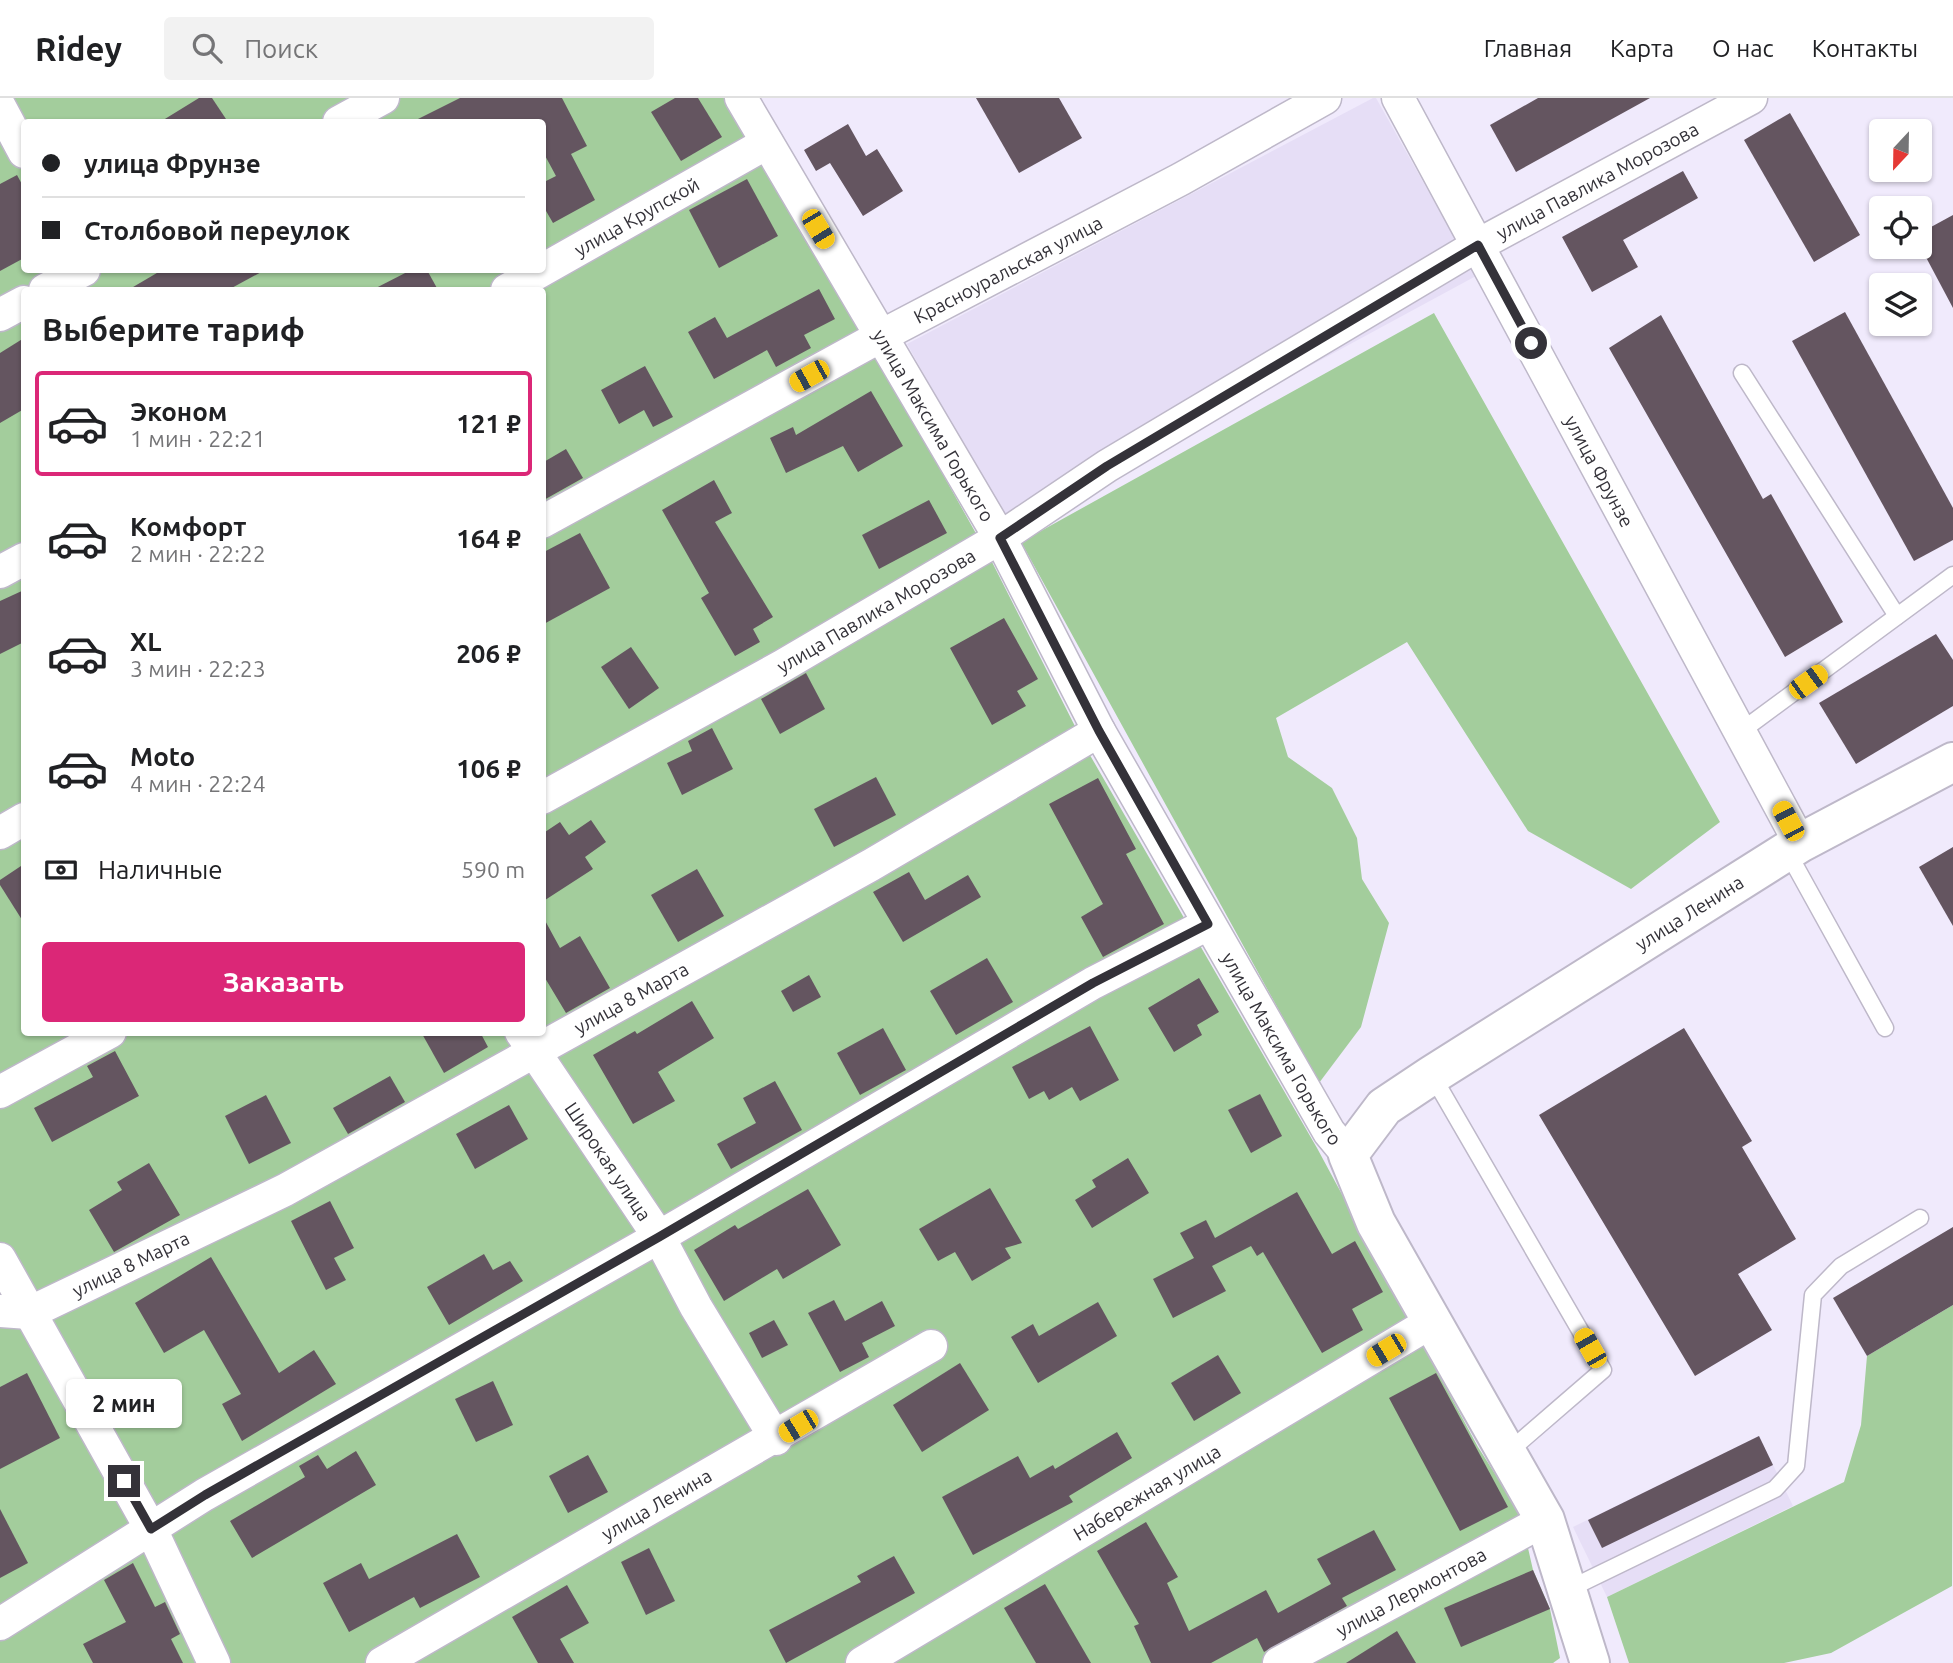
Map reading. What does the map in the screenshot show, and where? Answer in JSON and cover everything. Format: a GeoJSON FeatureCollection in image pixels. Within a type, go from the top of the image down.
{"type":"FeatureCollection","features":[{"type":"Feature","properties":{"kind":"street"},"geometry":{"type":"LineString","coordinates":[[344,119],[383,98]]}},
{"type":"Feature","properties":{"kind":"street","name":"улица Максима Горького"},"geometry":{"type":"LineString","coordinates":[[741,98],[1000,538],[1099,731],[1208,924],[1329,1132],[1348,1155],[1376,1223],[1545,1520],[1590,1663]]}},
{"type":"Feature","properties":{"kind":"street","name":"Красноуральская улица"},"geometry":{"type":"LineString","coordinates":[[546,520],[881,336],[1181,180],[1325,98]]}},
{"type":"Feature","properties":{"kind":"street","name":"улица Фрунзе"},"geometry":{"type":"LineString","coordinates":[[1398,98],[1740,732],[1794,847]]}},
{"type":"Feature","properties":{"kind":"street","name":"улица Павлика Морозова"},"geometry":{"type":"LineString","coordinates":[[546,796],[782,666],[1000,538],[1107,466],[1478,245],[1751,98]]}},
{"type":"Feature","properties":{"kind":"street"},"geometry":{"type":"LineString","coordinates":[[0,107],[21,146]]}},
{"type":"Feature","properties":{"kind":"street","name":"улица Крупской"},"geometry":{"type":"LineString","coordinates":[[546,268],[767,143]]}},
{"type":"Feature","properties":{"kind":"street"},"geometry":{"type":"LineString","coordinates":[[51,287],[79,273]]}},
{"type":"Feature","properties":{"kind":"street","name":"улица Крупской"},"geometry":{"type":"LineString","coordinates":[[512,287],[537,273]]}},
{"type":"Feature","properties":{"kind":"street"},"geometry":{"type":"LineString","coordinates":[[0,315],[21,304]]}},
{"type":"Feature","properties":{"kind":"street"},"geometry":{"type":"LineString","coordinates":[[0,572],[21,561]]}},
{"type":"Feature","properties":{"kind":"street","name":"улица 8 Марта"},"geometry":{"type":"LineString","coordinates":[[546,1032],[871,865],[1099,731]]}},
{"type":"Feature","properties":{"kind":"street","name":"улица Ленина"},"geometry":{"type":"LineString","coordinates":[[1432,1075],[1794,847],[1953,762]]}},
{"type":"Feature","properties":{"kind":"street"},"geometry":{"type":"LineString","coordinates":[[0,833],[21,821]]}},
{"type":"Feature","properties":{"kind":"street"},"geometry":{"type":"LineString","coordinates":[[0,1624],[205,1495],[659,1237],[1093,983],[1208,924]]}},
{"type":"Feature","properties":{"kind":"street"},"geometry":{"type":"LineString","coordinates":[[0,1092],[103,1036]]}},
{"type":"Feature","properties":{"kind":"street","name":"улица 8 Марта"},"geometry":{"type":"LineString","coordinates":[[14,1312],[285,1190],[527,1042]]}},
{"type":"Feature","properties":{"kind":"street","name":"Широкая улица"},"geometry":{"type":"LineString","coordinates":[[527,1042],[659,1237],[696,1307],[776,1439]]}},
{"type":"Feature","properties":{"kind":"street","name":"улица Максима Горького"},"geometry":{"type":"LineString","coordinates":[[1348,1155],[1384,1107],[1432,1075]]}},
{"type":"Feature","properties":{"kind":"street"},"geometry":{"type":"LineString","coordinates":[[0,1259],[14,1312],[151,1529],[214,1663]]}},
{"type":"Feature","properties":{"kind":"street","name":"Набережная улица"},"geometry":{"type":"LineString","coordinates":[[862,1663],[1433,1321]]}},
{"type":"Feature","properties":{"kind":"street","name":"улица Ленина"},"geometry":{"type":"LineString","coordinates":[[382,1663],[776,1439],[931,1346]]}},
{"type":"Feature","properties":{"kind":"street","name":"улица Лермонтова"},"geometry":{"type":"LineString","coordinates":[[1279,1663],[1545,1520]]}},
{"type":"Feature","properties":{"kind":"lane"},"geometry":{"type":"LineString","coordinates":[[1742,373],[1898,616]]}},
{"type":"Feature","properties":{"kind":"lane"},"geometry":{"type":"LineString","coordinates":[[1740,732],[1953,575]]}},
{"type":"Feature","properties":{"kind":"lane"},"geometry":{"type":"LineString","coordinates":[[1794,847],[1885,1028]]}},
{"type":"Feature","properties":{"kind":"lane"},"geometry":{"type":"LineString","coordinates":[[1432,1075],[1603,1370],[1507,1453]]}},
{"type":"Feature","properties":{"kind":"lane"},"geometry":{"type":"LineString","coordinates":[[1567,1590],[1775,1489],[1796,1466],[1813,1295],[1841,1266],[1920,1217]]}},
{"type":"Feature","properties":{"kind":"shaded area"},"geometry":{"type":"Polygon","coordinates":[[[1376,98],[1476,276],[1010,528],[907,344],[1376,98]]]}},
{"type":"Feature","properties":{"kind":"shaded area"},"geometry":{"type":"Polygon","coordinates":[[[1759,1436],[1793,1506],[1607,1597],[1573,1527],[1759,1436]]]}},
{"type":"Feature","properties":{"kind":"green space"},"geometry":{"type":"Polygon","coordinates":[[[0,98],[732,98],[992,562],[1087,750],[1317,1148],[1478,1447],[1520,1513],[1533,1570],[1550,1609],[1560,1658],[1553,1663],[0,1663],[0,98]]]}},
{"type":"Feature","properties":{"kind":"green space"},"geometry":{"type":"Polygon","coordinates":[[[1434,313],[1720,822],[1631,889],[1528,831],[1407,642],[1276,718],[1288,757],[1332,788],[1357,838],[1362,879],[1389,923],[1361,1027],[1319,1083],[1021,542],[1434,313]]]}},
{"type":"Feature","properties":{"kind":"green space"},"geometry":{"type":"Polygon","coordinates":[[[1953,1305],[1952,1586],[1831,1653],[1784,1663],[1629,1663],[1607,1597],[1844,1482],[1861,1425],[1867,1356],[1953,1305]]]}},
{"type":"Feature","properties":{"kind":"building"},"geometry":{"type":"Polygon","coordinates":[[[199,98],[212,98],[226,119],[165,119],[199,98]]]}},
{"type":"Feature","properties":{"kind":"building"},"geometry":{"type":"Polygon","coordinates":[[[460,98],[562,98],[587,146],[571,154],[595,200],[553,223],[546,211],[546,181],[556,176],[546,157],[546,119],[418,119],[460,98]]]}},
{"type":"Feature","properties":{"kind":"building"},"geometry":{"type":"Polygon","coordinates":[[[675,98],[698,98],[722,137],[681,161],[651,112],[675,98]]]}},
{"type":"Feature","properties":{"kind":"building"},"geometry":{"type":"Polygon","coordinates":[[[976,98],[1059,98],[1082,138],[1019,173],[976,98]]]}},
{"type":"Feature","properties":{"kind":"building"},"geometry":{"type":"Polygon","coordinates":[[[1538,98],[1650,98],[1516,172],[1490,125],[1538,98]]]}},
{"type":"Feature","properties":{"kind":"building"},"geometry":{"type":"Polygon","coordinates":[[[1790,113],[1860,235],[1814,262],[1744,140],[1790,113]]]}},
{"type":"Feature","properties":{"kind":"building"},"geometry":{"type":"Polygon","coordinates":[[[848,124],[866,156],[877,149],[903,191],[863,216],[830,163],[816,171],[804,150],[848,124]]]}},
{"type":"Feature","properties":{"kind":"building"},"geometry":{"type":"Polygon","coordinates":[[[1683,171],[1698,198],[1623,240],[1638,267],[1592,292],[1562,237],[1683,171]]]}},
{"type":"Feature","properties":{"kind":"building"},"geometry":{"type":"Polygon","coordinates":[[[17,175],[21,182],[21,260],[0,271],[0,184],[17,175]]]}},
{"type":"Feature","properties":{"kind":"building"},"geometry":{"type":"Polygon","coordinates":[[[747,179],[778,236],[719,268],[689,210],[747,179]]]}},
{"type":"Feature","properties":{"kind":"building"},"geometry":{"type":"Polygon","coordinates":[[[1953,215],[1953,308],[1927,259],[1932,259],[1932,226],[1953,215]]]}},
{"type":"Feature","properties":{"kind":"building"},"geometry":{"type":"Polygon","coordinates":[[[157,273],[259,273],[234,287],[133,287],[157,273]]]}},
{"type":"Feature","properties":{"kind":"building"},"geometry":{"type":"Polygon","coordinates":[[[405,273],[429,273],[436,287],[378,287],[405,273]]]}},
{"type":"Feature","properties":{"kind":"building"},"geometry":{"type":"Polygon","coordinates":[[[819,289],[835,319],[804,335],[811,348],[776,367],[767,350],[714,379],[688,332],[715,317],[727,338],[819,289]]]}},
{"type":"Feature","properties":{"kind":"building"},"geometry":{"type":"Polygon","coordinates":[[[1845,312],[1953,508],[1953,540],[1914,561],[1792,341],[1845,312]]]}},
{"type":"Feature","properties":{"kind":"building"},"geometry":{"type":"Polygon","coordinates":[[[1661,315],[1763,499],[1771,494],[1843,622],[1785,657],[1609,348],[1661,315]]]}},
{"type":"Feature","properties":{"kind":"building"},"geometry":{"type":"Polygon","coordinates":[[[21,340],[21,411],[0,423],[0,353],[21,340]]]}},
{"type":"Feature","properties":{"kind":"building"},"geometry":{"type":"Polygon","coordinates":[[[645,366],[673,417],[653,427],[644,410],[619,424],[601,390],[645,366]]]}},
{"type":"Feature","properties":{"kind":"building"},"geometry":{"type":"Polygon","coordinates":[[[871,391],[903,446],[858,472],[843,446],[786,473],[770,438],[793,427],[796,435],[871,391]]]}},
{"type":"Feature","properties":{"kind":"building"},"geometry":{"type":"Polygon","coordinates":[[[566,449],[583,478],[546,499],[546,461],[566,449]]]}},
{"type":"Feature","properties":{"kind":"building"},"geometry":{"type":"Polygon","coordinates":[[[714,480],[732,513],[715,522],[773,617],[753,629],[760,642],[735,656],[701,598],[709,593],[662,510],[714,480]]]}},
{"type":"Feature","properties":{"kind":"building"},"geometry":{"type":"Polygon","coordinates":[[[929,500],[947,533],[879,569],[862,535],[929,500]]]}},
{"type":"Feature","properties":{"kind":"building"},"geometry":{"type":"Polygon","coordinates":[[[580,533],[610,588],[546,623],[546,551],[580,533]]]}},
{"type":"Feature","properties":{"kind":"building"},"geometry":{"type":"Polygon","coordinates":[[[21,591],[21,644],[0,654],[0,601],[21,591]]]}},
{"type":"Feature","properties":{"kind":"building"},"geometry":{"type":"Polygon","coordinates":[[[1004,618],[1038,679],[1017,691],[1026,706],[992,725],[950,648],[1004,618]]]}},
{"type":"Feature","properties":{"kind":"building"},"geometry":{"type":"Polygon","coordinates":[[[1936,634],[1953,660],[1953,706],[1856,764],[1819,703],[1936,634]]]}},
{"type":"Feature","properties":{"kind":"building"},"geometry":{"type":"Polygon","coordinates":[[[631,647],[659,688],[629,709],[601,667],[631,647]]]}},
{"type":"Feature","properties":{"kind":"building"},"geometry":{"type":"Polygon","coordinates":[[[806,673],[825,709],[780,734],[761,699],[806,673]]]}},
{"type":"Feature","properties":{"kind":"building"},"geometry":{"type":"Polygon","coordinates":[[[712,728],[733,769],[682,795],[667,763],[692,751],[688,741],[712,728]]]}},
{"type":"Feature","properties":{"kind":"building"},"geometry":{"type":"Polygon","coordinates":[[[876,777],[896,815],[834,847],[814,809],[876,777]]]}},
{"type":"Feature","properties":{"kind":"building"},"geometry":{"type":"Polygon","coordinates":[[[1098,778],[1136,849],[1126,854],[1164,924],[1103,957],[1081,917],[1103,904],[1049,804],[1098,778]]]}},
{"type":"Feature","properties":{"kind":"building"},"geometry":{"type":"Polygon","coordinates":[[[591,820],[606,842],[585,857],[593,869],[546,899],[546,831],[560,822],[569,835],[591,820]]]}},
{"type":"Feature","properties":{"kind":"building"},"geometry":{"type":"Polygon","coordinates":[[[1953,847],[1953,926],[1919,867],[1953,847]]]}},
{"type":"Feature","properties":{"kind":"building"},"geometry":{"type":"Polygon","coordinates":[[[21,866],[21,918],[0,885],[0,880],[21,866]]]}},
{"type":"Feature","properties":{"kind":"building"},"geometry":{"type":"Polygon","coordinates":[[[697,869],[724,916],[678,942],[651,895],[697,869]]]}},
{"type":"Feature","properties":{"kind":"building"},"geometry":{"type":"Polygon","coordinates":[[[909,872],[925,900],[968,875],[981,897],[903,942],[873,892],[909,872]]]}},
{"type":"Feature","properties":{"kind":"building"},"geometry":{"type":"Polygon","coordinates":[[[546,922],[560,948],[580,936],[610,988],[566,1013],[546,980],[546,922]]]}},
{"type":"Feature","properties":{"kind":"building"},"geometry":{"type":"Polygon","coordinates":[[[987,958],[1013,1002],[956,1035],[930,991],[987,958]]]}},
{"type":"Feature","properties":{"kind":"building"},"geometry":{"type":"Polygon","coordinates":[[[809,975],[821,997],[793,1012],[781,991],[809,975]]]}},
{"type":"Feature","properties":{"kind":"building"},"geometry":{"type":"Polygon","coordinates":[[[1199,978],[1219,1012],[1197,1025],[1202,1035],[1174,1052],[1148,1008],[1199,978]]]}},
{"type":"Feature","properties":{"kind":"building"},"geometry":{"type":"Polygon","coordinates":[[[692,1001],[714,1038],[658,1072],[675,1101],[633,1124],[593,1055],[635,1031],[637,1034],[692,1001]]]}},
{"type":"Feature","properties":{"kind":"building"},"geometry":{"type":"Polygon","coordinates":[[[1090,1026],[1119,1080],[1080,1101],[1072,1087],[1049,1100],[1044,1091],[1029,1099],[1012,1067],[1090,1026]]]}},
{"type":"Feature","properties":{"kind":"building"},"geometry":{"type":"Polygon","coordinates":[[[883,1028],[906,1070],[860,1095],[837,1053],[883,1028]]]}},
{"type":"Feature","properties":{"kind":"building"},"geometry":{"type":"Polygon","coordinates":[[[1684,1028],[1752,1141],[1742,1147],[1796,1239],[1738,1274],[1772,1330],[1695,1376],[1539,1115],[1684,1028]]]}},
{"type":"Feature","properties":{"kind":"building"},"geometry":{"type":"Polygon","coordinates":[[[423,1036],[482,1036],[488,1047],[444,1073],[423,1036]]]}},
{"type":"Feature","properties":{"kind":"building"},"geometry":{"type":"Polygon","coordinates":[[[115,1051],[139,1096],[52,1142],[34,1108],[93,1077],[87,1066],[115,1051]]]}},
{"type":"Feature","properties":{"kind":"building"},"geometry":{"type":"Polygon","coordinates":[[[390,1076],[405,1102],[348,1134],[333,1108],[390,1076]]]}},
{"type":"Feature","properties":{"kind":"building"},"geometry":{"type":"Polygon","coordinates":[[[775,1081],[802,1130],[731,1169],[717,1144],[756,1123],[743,1098],[775,1081]]]}},
{"type":"Feature","properties":{"kind":"building"},"geometry":{"type":"Polygon","coordinates":[[[1260,1094],[1282,1136],[1251,1153],[1228,1110],[1260,1094]]]}},
{"type":"Feature","properties":{"kind":"building"},"geometry":{"type":"Polygon","coordinates":[[[266,1095],[291,1143],[249,1164],[225,1116],[266,1095]]]}},
{"type":"Feature","properties":{"kind":"building"},"geometry":{"type":"Polygon","coordinates":[[[509,1105],[528,1139],[475,1169],[456,1134],[509,1105]]]}},
{"type":"Feature","properties":{"kind":"building"},"geometry":{"type":"Polygon","coordinates":[[[1128,1158],[1149,1193],[1092,1228],[1075,1200],[1096,1187],[1092,1180],[1128,1158]]]}},
{"type":"Feature","properties":{"kind":"building"},"geometry":{"type":"Polygon","coordinates":[[[149,1163],[180,1215],[114,1252],[89,1210],[122,1190],[117,1182],[149,1163]]]}},
{"type":"Feature","properties":{"kind":"building"},"geometry":{"type":"Polygon","coordinates":[[[990,1188],[1022,1243],[1005,1248],[1011,1258],[972,1281],[955,1252],[938,1261],[919,1229],[990,1188]]]}},
{"type":"Feature","properties":{"kind":"building"},"geometry":{"type":"Polygon","coordinates":[[[808,1189],[841,1245],[783,1279],[777,1269],[724,1301],[694,1250],[735,1225],[738,1229],[808,1189]]]}},
{"type":"Feature","properties":{"kind":"building"},"geometry":{"type":"Polygon","coordinates":[[[1297,1192],[1332,1254],[1355,1241],[1383,1292],[1352,1309],[1363,1330],[1322,1353],[1263,1252],[1257,1256],[1251,1246],[1212,1266],[1226,1291],[1173,1318],[1153,1279],[1194,1258],[1180,1233],[1206,1220],[1215,1238],[1297,1192]]]}},
{"type":"Feature","properties":{"kind":"building"},"geometry":{"type":"Polygon","coordinates":[[[330,1201],[354,1248],[334,1258],[346,1280],[326,1290],[291,1221],[330,1201]]]}},
{"type":"Feature","properties":{"kind":"building"},"geometry":{"type":"Polygon","coordinates":[[[1953,1227],[1953,1305],[1867,1356],[1833,1298],[1953,1227]]]}},
{"type":"Feature","properties":{"kind":"building"},"geometry":{"type":"Polygon","coordinates":[[[484,1254],[493,1270],[510,1261],[523,1281],[449,1325],[427,1287],[484,1254]]]}},
{"type":"Feature","properties":{"kind":"building"},"geometry":{"type":"Polygon","coordinates":[[[211,1257],[279,1373],[314,1350],[336,1384],[242,1441],[222,1404],[241,1394],[204,1330],[164,1353],[135,1303],[211,1257]]]}},
{"type":"Feature","properties":{"kind":"building"},"geometry":{"type":"Polygon","coordinates":[[[834,1300],[845,1321],[882,1301],[895,1326],[862,1343],[869,1357],[840,1372],[808,1313],[834,1300]]]}},
{"type":"Feature","properties":{"kind":"building"},"geometry":{"type":"Polygon","coordinates":[[[1098,1302],[1117,1336],[1038,1383],[1011,1337],[1033,1324],[1039,1336],[1098,1302]]]}},
{"type":"Feature","properties":{"kind":"building"},"geometry":{"type":"Polygon","coordinates":[[[774,1320],[788,1345],[762,1358],[749,1333],[774,1320]]]}},
{"type":"Feature","properties":{"kind":"building"},"geometry":{"type":"Polygon","coordinates":[[[1218,1355],[1241,1393],[1194,1421],[1171,1383],[1218,1355]]]}},
{"type":"Feature","properties":{"kind":"building"},"geometry":{"type":"Polygon","coordinates":[[[960,1363],[989,1410],[922,1452],[893,1405],[960,1363]]]}},
{"type":"Feature","properties":{"kind":"building"},"geometry":{"type":"Polygon","coordinates":[[[27,1373],[60,1438],[0,1469],[0,1387],[27,1373]]]}},
{"type":"Feature","properties":{"kind":"building"},"geometry":{"type":"Polygon","coordinates":[[[1436,1373],[1508,1507],[1460,1531],[1389,1398],[1436,1373]]]}},
{"type":"Feature","properties":{"kind":"building"},"geometry":{"type":"Polygon","coordinates":[[[493,1381],[513,1425],[476,1442],[455,1399],[493,1381]]]}},
{"type":"Feature","properties":{"kind":"building"},"geometry":{"type":"Polygon","coordinates":[[[1117,1432],[1132,1458],[1069,1496],[1073,1502],[973,1555],[942,1497],[1018,1456],[1030,1478],[1053,1465],[1055,1469],[1117,1432]]]}},
{"type":"Feature","properties":{"kind":"building"},"geometry":{"type":"Polygon","coordinates":[[[1759,1436],[1773,1465],[1602,1548],[1588,1520],[1759,1436]]]}},
{"type":"Feature","properties":{"kind":"building"},"geometry":{"type":"Polygon","coordinates":[[[356,1451],[376,1485],[252,1558],[230,1521],[305,1477],[299,1466],[318,1455],[327,1469],[356,1451]]]}},
{"type":"Feature","properties":{"kind":"building"},"geometry":{"type":"Polygon","coordinates":[[[588,1455],[608,1492],[568,1513],[549,1476],[588,1455]]]}},
{"type":"Feature","properties":{"kind":"building"},"geometry":{"type":"Polygon","coordinates":[[[0,1509],[28,1563],[0,1578],[0,1509]]]}},
{"type":"Feature","properties":{"kind":"building"},"geometry":{"type":"Polygon","coordinates":[[[1146,1522],[1178,1577],[1167,1583],[1189,1631],[1266,1590],[1278,1613],[1331,1584],[1317,1559],[1374,1530],[1396,1570],[1342,1598],[1347,1606],[1264,1652],[1257,1638],[1211,1663],[1151,1663],[1134,1626],[1139,1624],[1097,1551],[1146,1522]]]}},
{"type":"Feature","properties":{"kind":"building"},"geometry":{"type":"Polygon","coordinates":[[[457,1534],[480,1577],[420,1608],[414,1597],[349,1632],[323,1583],[361,1563],[369,1579],[457,1534]]]}},
{"type":"Feature","properties":{"kind":"building"},"geometry":{"type":"Polygon","coordinates":[[[649,1548],[675,1601],[646,1615],[621,1562],[649,1548]]]}},
{"type":"Feature","properties":{"kind":"building"},"geometry":{"type":"Polygon","coordinates":[[[894,1556],[915,1593],[786,1663],[769,1630],[861,1582],[857,1576],[894,1556]]]}},
{"type":"Feature","properties":{"kind":"building"},"geometry":{"type":"Polygon","coordinates":[[[133,1563],[155,1607],[165,1602],[180,1634],[171,1639],[183,1663],[93,1663],[83,1644],[126,1622],[104,1580],[133,1563]]]}},
{"type":"Feature","properties":{"kind":"building"},"geometry":{"type":"Polygon","coordinates":[[[1533,1570],[1550,1609],[1461,1647],[1444,1608],[1533,1570]]]}},
{"type":"Feature","properties":{"kind":"building"},"geometry":{"type":"Polygon","coordinates":[[[1045,1584],[1091,1663],[1036,1663],[1004,1608],[1045,1584]]]}},
{"type":"Feature","properties":{"kind":"building"},"geometry":{"type":"Polygon","coordinates":[[[567,1585],[589,1623],[560,1639],[574,1663],[538,1663],[512,1617],[567,1585]]]}},
{"type":"Feature","properties":{"kind":"building"},"geometry":{"type":"Polygon","coordinates":[[[1397,1631],[1416,1663],[1346,1663],[1397,1631]]]}},
{"type":"Feature","properties":{"kind":"route"},"geometry":{"type":"LineString","coordinates":[[124,1481],[151,1529],[205,1495],[659,1237],[1093,983],[1208,924],[1099,731],[1000,538],[1107,466],[1478,245],[1531,343]]}}]}
